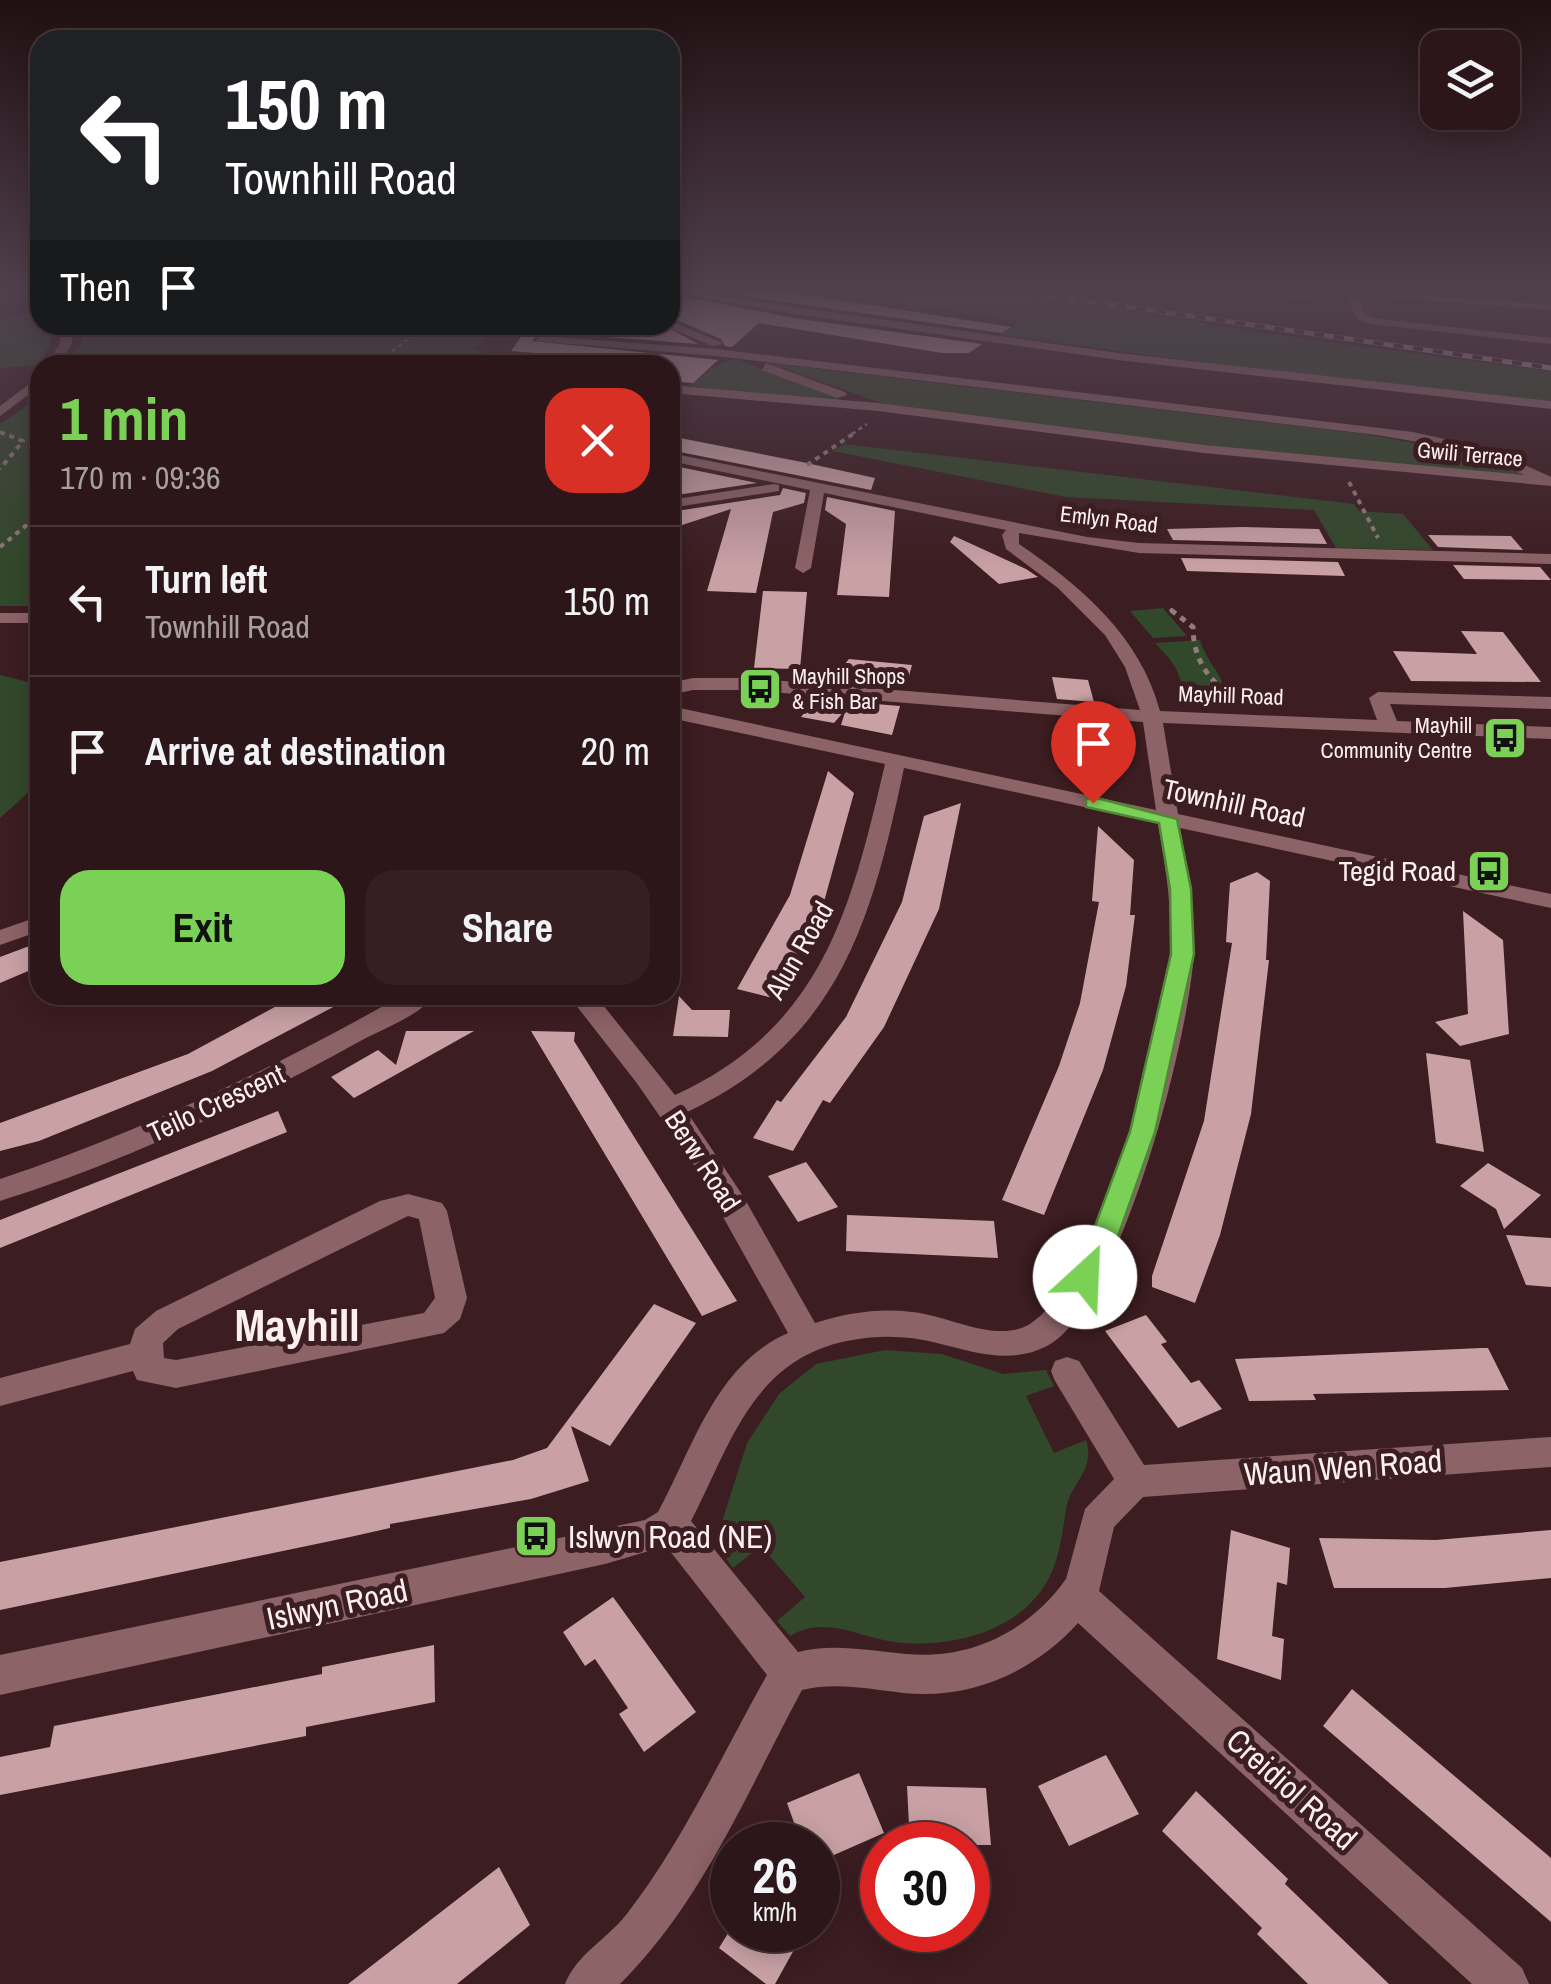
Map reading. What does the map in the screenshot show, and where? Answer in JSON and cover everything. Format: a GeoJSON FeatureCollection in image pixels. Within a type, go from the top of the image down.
{"type":"FeatureCollection","features":[{"type":"Feature","properties":{"kind":"street"},"geometry":{"type":"LineString","coordinates":[[825,387],[884,409]]}},
{"type":"Feature","properties":{"kind":"street"},"geometry":{"type":"LineString","coordinates":[[969,387],[1359,430],[1440,443],[1504,461],[1550,482]]}},
{"type":"Feature","properties":{"kind":"street"},"geometry":{"type":"LineString","coordinates":[[1362,387],[1551,405]]}},
{"type":"Feature","properties":{"kind":"street"},"geometry":{"type":"LineString","coordinates":[[0,412],[30,388]]}},
{"type":"Feature","properties":{"kind":"street","name":"Gwili Terrace"},"geometry":{"type":"LineString","coordinates":[[680,390],[884,409],[1340,463],[1550,482]]}},
{"type":"Feature","properties":{"kind":"street","name":"Emlyn Road"},"geometry":{"type":"LineString","coordinates":[[680,459],[1014,529],[1139,548],[1551,560]]}},
{"type":"Feature","properties":{"kind":"street"},"geometry":{"type":"LineString","coordinates":[[680,502],[788,482]]}},
{"type":"Feature","properties":{"kind":"street"},"geometry":{"type":"LineString","coordinates":[[803,568],[817,489]]}},
{"type":"Feature","properties":{"kind":"street"},"geometry":{"type":"LineString","coordinates":[[790,1672],[671,1524],[722,1412],[763,1364],[807,1340],[886,1323],[917,1325],[978,1342],[1024,1344],[1056,1322],[1098,1256],[1143,1132],[1182,954],[1181,889],[1151,716],[1134,667],[1105,626],[1041,565],[1012,546],[1010,535],[1014,529]]}},
{"type":"Feature","properties":{"kind":"street"},"geometry":{"type":"LineString","coordinates":[[0,618],[30,618]]}},
{"type":"Feature","properties":{"kind":"street","name":"Mayhill Road"},"geometry":{"type":"LineString","coordinates":[[680,687],[747,684],[1151,716],[1551,733]]}},
{"type":"Feature","properties":{"kind":"street"},"geometry":{"type":"LineString","coordinates":[[1389,726],[1378,698],[1551,703]]}},
{"type":"Feature","properties":{"kind":"street","name":"Townhill Road"},"geometry":{"type":"LineString","coordinates":[[680,714],[1551,901]]}},
{"type":"Feature","properties":{"kind":"street","name":"Alun Road"},"geometry":{"type":"LineString","coordinates":[[669,1109],[706,1094],[745,1069],[788,1029],[822,978],[856,919],[896,760]]}},
{"type":"Feature","properties":{"kind":"street"},"geometry":{"type":"LineString","coordinates":[[0,938],[30,928]]}},
{"type":"Feature","properties":{"kind":"street","name":"Teilo Crescent"},"geometry":{"type":"LineString","coordinates":[[0,1190],[153,1134],[325,1051],[405,1005]]}},
{"type":"Feature","properties":{"kind":"street","name":"Berw Road"},"geometry":{"type":"LineString","coordinates":[[588,1005],[669,1109],[769,1264],[807,1340]]}},
{"type":"Feature","properties":{"kind":"street"},"geometry":{"type":"LineString","coordinates":[[408,1205],[432,1212],[450,1298],[448,1310],[433,1324],[176,1374],[149,1370],[146,1354],[146,1338],[184,1311],[390,1210],[408,1205]]}},
{"type":"Feature","properties":{"kind":"street"},"geometry":{"type":"LineString","coordinates":[[0,1392],[146,1354]]}},
{"type":"Feature","properties":{"kind":"street"},"geometry":{"type":"LineString","coordinates":[[790,1672],[840,1662],[928,1676],[967,1672],[1007,1656],[1041,1634],[1077,1597],[1088,1568],[1096,1523],[1135,1482],[1067,1371]]}},
{"type":"Feature","properties":{"kind":"street","name":"Waun Wen Road"},"geometry":{"type":"LineString","coordinates":[[1135,1482],[1551,1452]]}},
{"type":"Feature","properties":{"kind":"street","name":"Islwyn Road"},"geometry":{"type":"LineString","coordinates":[[0,1675],[605,1547],[652,1534],[671,1524]]}},
{"type":"Feature","properties":{"kind":"street","name":"Creidiol Road"},"geometry":{"type":"LineString","coordinates":[[1077,1597],[1506,1984]]}},
{"type":"Feature","properties":{"kind":"street"},"geometry":{"type":"LineString","coordinates":[[588,1984],[640,1934],[684,1866],[790,1672]]}},
{"type":"Feature","properties":{"kind":"path"},"geometry":{"type":"LineString","coordinates":[[788,482],[884,409]]}},
{"type":"Feature","properties":{"kind":"path"},"geometry":{"type":"LineString","coordinates":[[0,432],[23,441],[0,469]]}},
{"type":"Feature","properties":{"kind":"path"},"geometry":{"type":"LineString","coordinates":[[1340,463],[1389,556]]}},
{"type":"Feature","properties":{"kind":"path"},"geometry":{"type":"LineString","coordinates":[[0,547],[30,522]]}},
{"type":"Feature","properties":{"kind":"path"},"geometry":{"type":"LineString","coordinates":[[1170,608],[1193,628],[1197,661],[1216,688],[1263,707],[1271,721]]}},
{"type":"Feature","properties":{"kind":"green space"},"geometry":{"type":"Polygon","coordinates":[[[692,387],[807,387],[855,405],[692,387]]]}},
{"type":"Feature","properties":{"kind":"green space"},"geometry":{"type":"Polygon","coordinates":[[[835,387],[966,387],[1365,434],[1450,450],[1525,475],[1306,457],[896,408],[835,387]]]}},
{"type":"Feature","properties":{"kind":"green space"},"geometry":{"type":"Polygon","coordinates":[[[1415,387],[1551,387],[1551,401],[1415,387]]]}},
{"type":"Feature","properties":{"kind":"green space"},"geometry":{"type":"Polygon","coordinates":[[[30,404],[30,606],[0,606],[0,424],[30,404]]]}},
{"type":"Feature","properties":{"kind":"green space"},"geometry":{"type":"Polygon","coordinates":[[[844,444],[1354,504],[1359,511],[1403,514],[1433,550],[1336,548],[1314,510],[1066,497],[833,451],[844,444]]]}},
{"type":"Feature","properties":{"kind":"green space"},"geometry":{"type":"Polygon","coordinates":[[[1163,608],[1187,636],[1153,638],[1130,611],[1163,608]]]}},
{"type":"Feature","properties":{"kind":"green space"},"geometry":{"type":"Polygon","coordinates":[[[1200,640],[1224,686],[1211,702],[1187,694],[1173,664],[1155,643],[1200,640]]]}},
{"type":"Feature","properties":{"kind":"green space"},"geometry":{"type":"Polygon","coordinates":[[[0,675],[30,682],[30,791],[0,818],[0,675]]]}},
{"type":"Feature","properties":{"kind":"green space"},"geometry":{"type":"Polygon","coordinates":[[[885,1350],[942,1354],[1003,1374],[1046,1370],[1054,1386],[1026,1396],[1054,1453],[1086,1440],[1088,1451],[1085,1468],[1068,1500],[1056,1561],[1037,1597],[1021,1612],[982,1633],[938,1643],[894,1642],[829,1627],[790,1636],[777,1621],[805,1597],[761,1546],[733,1568],[715,1544],[747,1443],[779,1394],[816,1364],[885,1350]]]}},
{"type":"Feature","properties":{"kind":"building"},"geometry":{"type":"Polygon","coordinates":[[[680,438],[875,478],[871,490],[680,452],[680,438]]]}},
{"type":"Feature","properties":{"kind":"building"},"geometry":{"type":"Polygon","coordinates":[[[680,467],[757,483],[680,495],[680,467]]]}},
{"type":"Feature","properties":{"kind":"building"},"geometry":{"type":"Polygon","coordinates":[[[783,488],[806,493],[804,503],[773,512],[756,593],[707,591],[731,509],[680,526],[680,510],[780,495],[783,488]]]}},
{"type":"Feature","properties":{"kind":"building"},"geometry":{"type":"Polygon","coordinates":[[[827,497],[895,511],[889,597],[837,595],[846,524],[825,510],[827,497]]]}},
{"type":"Feature","properties":{"kind":"building"},"geometry":{"type":"Polygon","coordinates":[[[1167,529],[1319,529],[1327,544],[1173,540],[1167,529]]]}},
{"type":"Feature","properties":{"kind":"building"},"geometry":{"type":"Polygon","coordinates":[[[1428,535],[1511,536],[1523,550],[1438,547],[1428,535]]]}},
{"type":"Feature","properties":{"kind":"building"},"geometry":{"type":"Polygon","coordinates":[[[954,536],[1038,577],[999,584],[950,542],[954,536]]]}},
{"type":"Feature","properties":{"kind":"building"},"geometry":{"type":"Polygon","coordinates":[[[1181,558],[1338,562],[1345,576],[1187,571],[1181,558]]]}},
{"type":"Feature","properties":{"kind":"building"},"geometry":{"type":"Polygon","coordinates":[[[1453,565],[1540,567],[1551,580],[1464,579],[1453,565]]]}},
{"type":"Feature","properties":{"kind":"building"},"geometry":{"type":"Polygon","coordinates":[[[763,591],[807,592],[800,669],[754,668],[763,591]]]}},
{"type":"Feature","properties":{"kind":"building"},"geometry":{"type":"Polygon","coordinates":[[[1461,631],[1503,632],[1541,682],[1411,681],[1393,651],[1477,654],[1461,631]]]}},
{"type":"Feature","properties":{"kind":"building"},"geometry":{"type":"Polygon","coordinates":[[[849,659],[912,665],[906,687],[830,681],[849,659]]]}},
{"type":"Feature","properties":{"kind":"building"},"geometry":{"type":"Polygon","coordinates":[[[1052,677],[1088,680],[1094,702],[1057,699],[1052,677]]]}},
{"type":"Feature","properties":{"kind":"building"},"geometry":{"type":"Polygon","coordinates":[[[815,699],[900,706],[892,735],[841,725],[846,709],[834,723],[801,717],[815,699]]]}},
{"type":"Feature","properties":{"kind":"building"},"geometry":{"type":"Polygon","coordinates":[[[1061,719],[1099,722],[1112,768],[1077,773],[1069,765],[1061,719]]]}},
{"type":"Feature","properties":{"kind":"building"},"geometry":{"type":"Polygon","coordinates":[[[828,771],[854,793],[822,909],[773,998],[737,989],[790,895],[828,771]]]}},
{"type":"Feature","properties":{"kind":"building"},"geometry":{"type":"Polygon","coordinates":[[[961,803],[939,909],[884,1027],[830,1103],[823,1100],[793,1151],[753,1138],[777,1100],[781,1102],[846,1017],[902,902],[924,816],[961,803]]]}},
{"type":"Feature","properties":{"kind":"building"},"geometry":{"type":"Polygon","coordinates":[[[1098,826],[1134,860],[1130,915],[1135,915],[1126,986],[1103,1070],[1044,1215],[1002,1200],[1059,1066],[1080,1003],[1099,902],[1092,901],[1098,826]]]}},
{"type":"Feature","properties":{"kind":"building"},"geometry":{"type":"Polygon","coordinates":[[[1257,872],[1270,881],[1269,960],[1251,1114],[1220,1235],[1195,1303],[1152,1287],[1152,1276],[1204,1121],[1232,943],[1226,942],[1230,883],[1257,872]]]}},
{"type":"Feature","properties":{"kind":"building"},"geometry":{"type":"Polygon","coordinates":[[[1463,911],[1503,940],[1509,1034],[1460,1046],[1435,1022],[1468,1014],[1463,911]]]}},
{"type":"Feature","properties":{"kind":"building"},"geometry":{"type":"Polygon","coordinates":[[[30,946],[30,970],[0,983],[0,957],[30,946]]]}},
{"type":"Feature","properties":{"kind":"building"},"geometry":{"type":"Polygon","coordinates":[[[680,997],[692,1010],[730,1010],[728,1037],[673,1036],[680,997]]]}},
{"type":"Feature","properties":{"kind":"building"},"geometry":{"type":"Polygon","coordinates":[[[279,1005],[337,1005],[212,1071],[39,1141],[0,1151],[0,1123],[188,1054],[279,1005]]]}},
{"type":"Feature","properties":{"kind":"building"},"geometry":{"type":"Polygon","coordinates":[[[406,1031],[474,1031],[354,1098],[331,1077],[378,1050],[396,1065],[406,1031]]]}},
{"type":"Feature","properties":{"kind":"building"},"geometry":{"type":"Polygon","coordinates":[[[531,1031],[575,1032],[574,1041],[737,1301],[702,1316],[531,1031]]]}},
{"type":"Feature","properties":{"kind":"building"},"geometry":{"type":"Polygon","coordinates":[[[1426,1053],[1470,1060],[1484,1152],[1436,1143],[1426,1053]]]}},
{"type":"Feature","properties":{"kind":"building"},"geometry":{"type":"Polygon","coordinates":[[[278,1111],[287,1132],[0,1248],[0,1220],[278,1111]]]}},
{"type":"Feature","properties":{"kind":"building"},"geometry":{"type":"Polygon","coordinates":[[[806,1162],[838,1207],[798,1222],[768,1176],[806,1162]]]}},
{"type":"Feature","properties":{"kind":"building"},"geometry":{"type":"Polygon","coordinates":[[[1488,1163],[1541,1195],[1504,1229],[1496,1209],[1460,1186],[1488,1163]]]}},
{"type":"Feature","properties":{"kind":"building"},"geometry":{"type":"Polygon","coordinates":[[[847,1215],[994,1221],[998,1258],[846,1251],[847,1215]]]}},
{"type":"Feature","properties":{"kind":"building"},"geometry":{"type":"Polygon","coordinates":[[[1506,1235],[1551,1238],[1551,1287],[1526,1285],[1506,1235]]]}},
{"type":"Feature","properties":{"kind":"building"},"geometry":{"type":"Polygon","coordinates":[[[654,1304],[696,1323],[610,1446],[571,1426],[589,1481],[531,1499],[390,1524],[390,1528],[350,1537],[0,1610],[0,1562],[513,1460],[547,1448],[654,1304]]]}},
{"type":"Feature","properties":{"kind":"building"},"geometry":{"type":"Polygon","coordinates":[[[1146,1315],[1167,1342],[1161,1344],[1191,1383],[1199,1380],[1222,1409],[1178,1428],[1105,1331],[1146,1315]]]}},
{"type":"Feature","properties":{"kind":"building"},"geometry":{"type":"Polygon","coordinates":[[[1488,1348],[1509,1390],[1313,1394],[1316,1400],[1249,1401],[1235,1359],[1488,1348]]]}},
{"type":"Feature","properties":{"kind":"building"},"geometry":{"type":"Polygon","coordinates":[[[1231,1530],[1290,1548],[1287,1585],[1277,1582],[1272,1636],[1284,1639],[1281,1680],[1217,1659],[1231,1530]]]}},
{"type":"Feature","properties":{"kind":"building"},"geometry":{"type":"Polygon","coordinates":[[[1551,1530],[1551,1578],[1445,1588],[1334,1588],[1319,1538],[1436,1540],[1551,1530]]]}},
{"type":"Feature","properties":{"kind":"building"},"geometry":{"type":"Polygon","coordinates":[[[613,1597],[696,1712],[644,1752],[619,1714],[628,1708],[595,1659],[585,1666],[563,1632],[613,1597]]]}},
{"type":"Feature","properties":{"kind":"building"},"geometry":{"type":"Polygon","coordinates":[[[434,1645],[435,1702],[306,1727],[306,1736],[0,1795],[0,1757],[50,1747],[54,1726],[322,1674],[322,1667],[434,1645]]]}},
{"type":"Feature","properties":{"kind":"building"},"geometry":{"type":"Polygon","coordinates":[[[1352,1689],[1551,1858],[1551,1922],[1323,1726],[1352,1689]]]}},
{"type":"Feature","properties":{"kind":"building"},"geometry":{"type":"Polygon","coordinates":[[[1106,1755],[1139,1814],[1069,1846],[1038,1786],[1106,1755]]]}},
{"type":"Feature","properties":{"kind":"building"},"geometry":{"type":"Polygon","coordinates":[[[859,1773],[879,1822],[860,1822],[860,1844],[840,1852],[840,1822],[794,1822],[787,1803],[859,1773]]]}},
{"type":"Feature","properties":{"kind":"building"},"geometry":{"type":"Polygon","coordinates":[[[907,1786],[986,1788],[989,1822],[909,1822],[907,1786]]]}},
{"type":"Feature","properties":{"kind":"building"},"geometry":{"type":"Polygon","coordinates":[[[1196,1791],[1389,1984],[1308,1984],[1257,1934],[1262,1928],[1162,1831],[1196,1791]]]}},
{"type":"Feature","properties":{"kind":"building"},"geometry":{"type":"Polygon","coordinates":[[[499,1867],[530,1925],[457,1984],[348,1984],[499,1867]]]}},
{"type":"Feature","properties":{"kind":"building"},"geometry":{"type":"Polygon","coordinates":[[[724,1952],[793,1952],[775,1984],[766,1984],[724,1952]]]}},
{"type":"Feature","properties":{"kind":"place","name":"Mayhill Shops & Fish Bar"},"geometry":{"type":"Point","coordinates":[760,689]}},
{"type":"Feature","properties":{"kind":"place","name":"Mayhill Community Centre"},"geometry":{"type":"Point","coordinates":[1505,738]}},
{"type":"Feature","properties":{"kind":"place","name":"Tegid Road"},"geometry":{"type":"Point","coordinates":[1489,871]}},
{"type":"Feature","properties":{"kind":"place","name":"Islwyn Road (NE)"},"geometry":{"type":"Point","coordinates":[536,1536]}},
{"type":"Feature","properties":{"kind":"district","name":"Mayhill"},"geometry":{"type":"Point","coordinates":[297,1324]}},
{"type":"Feature","properties":{"kind":"route"},"geometry":{"type":"LineString","coordinates":[[1085,1277],[1098,1256],[1143,1132],[1182,954],[1181,889],[1168,819],[1093,803]]}}]}
